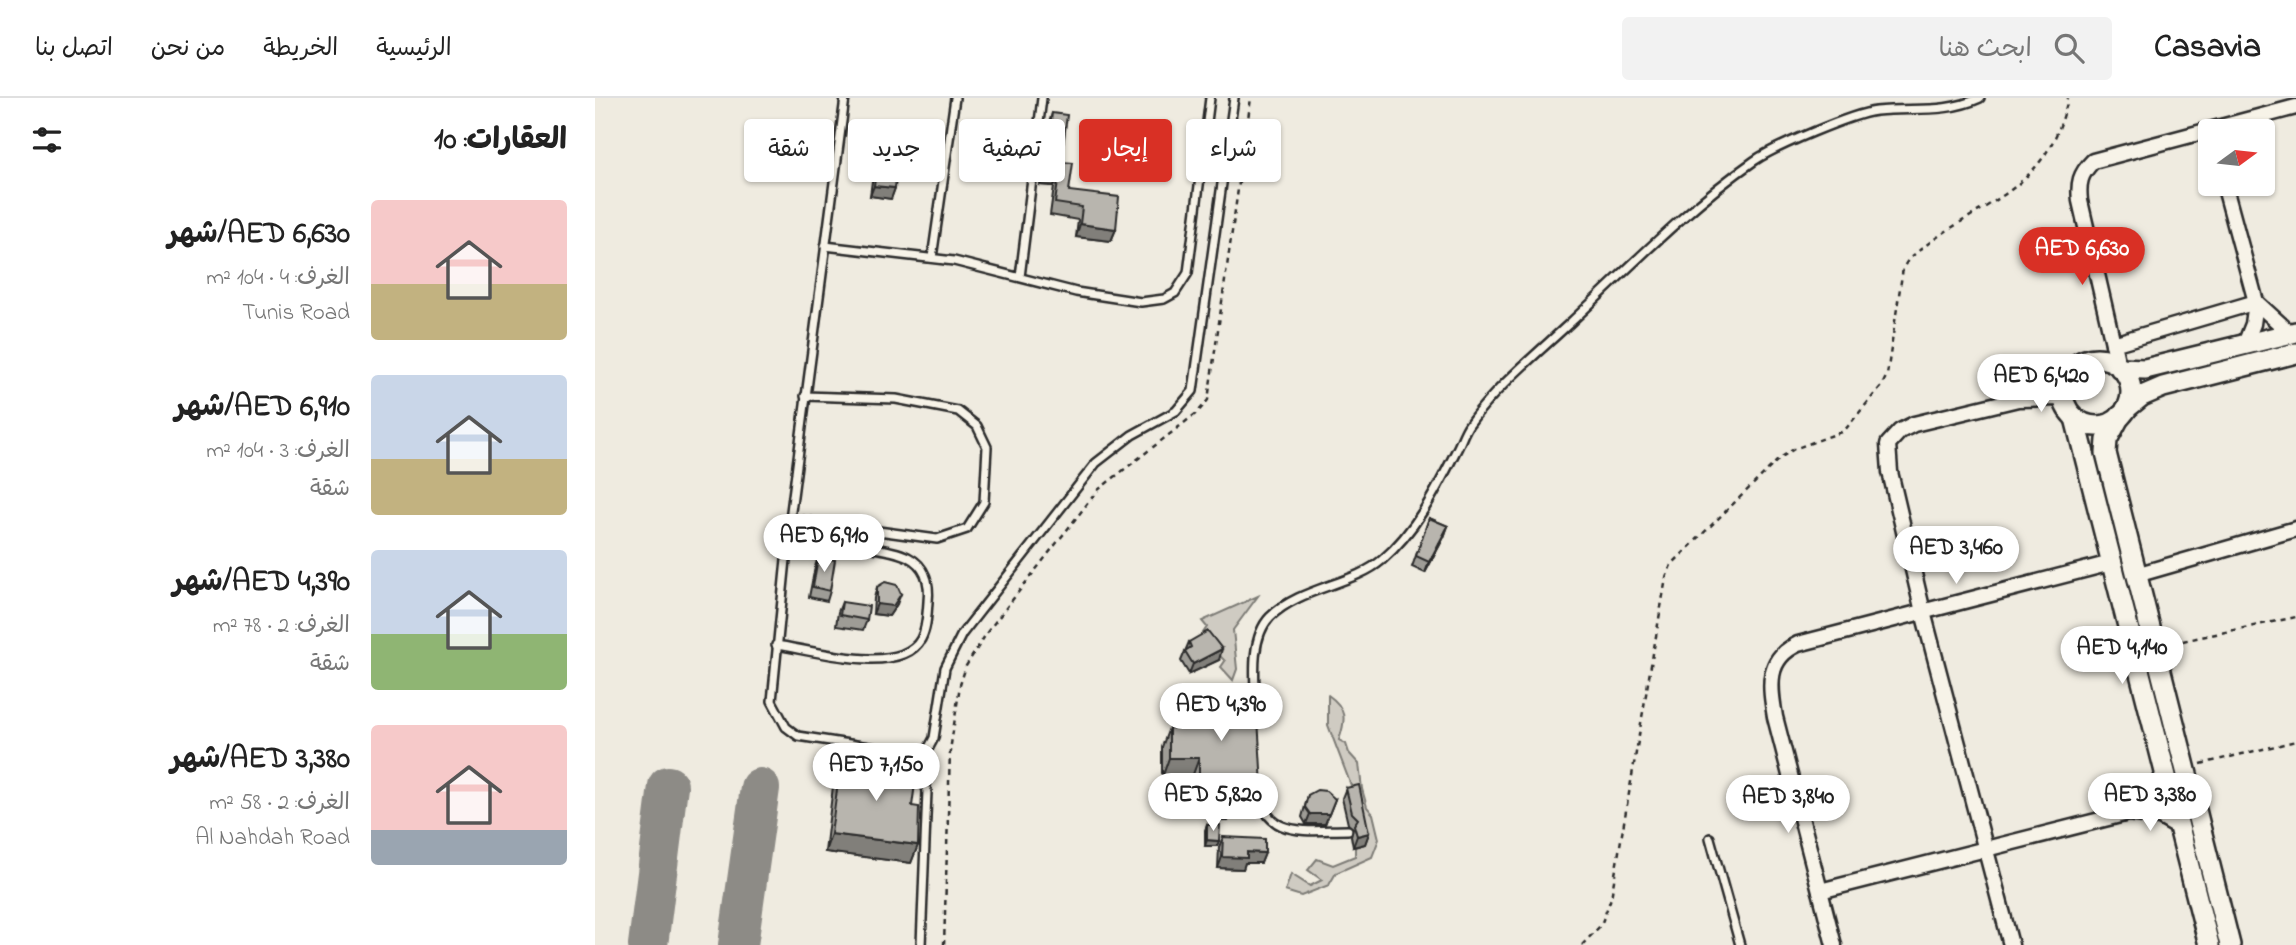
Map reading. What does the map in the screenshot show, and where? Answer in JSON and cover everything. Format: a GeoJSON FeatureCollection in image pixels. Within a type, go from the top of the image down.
{"type":"FeatureCollection","features":[{"type":"Feature","properties":{"kind":"street"},"geometry":{"type":"LineString","coordinates":[[2256,119],[2296,107]]}},
{"type":"Feature","properties":{"kind":"street"},"geometry":{"type":"LineString","coordinates":[[2198,136],[2093,161],[2078,183],[2113,344],[2119,367],[2130,383],[2123,413],[2107,440],[2106,453],[2230,945]]}},
{"type":"Feature","properties":{"kind":"street"},"geometry":{"type":"LineString","coordinates":[[2227,196],[2256,302],[2253,324],[2245,344]]}},
{"type":"Feature","properties":{"kind":"street"},"geometry":{"type":"LineString","coordinates":[[2113,344],[2256,302]]}},
{"type":"Feature","properties":{"kind":"street"},"geometry":{"type":"LineString","coordinates":[[2256,302],[2293,332]]}},
{"type":"Feature","properties":{"kind":"street"},"geometry":{"type":"LineString","coordinates":[[2209,945],[2075,418],[2064,398],[2068,374],[2080,363],[2103,359],[2119,367],[2145,369],[2293,332]]}},
{"type":"Feature","properties":{"kind":"street"},"geometry":{"type":"LineString","coordinates":[[2075,418],[2098,426],[2123,413],[2142,396],[2163,387],[2296,353]]}},
{"type":"Feature","properties":{"kind":"street"},"geometry":{"type":"LineString","coordinates":[[2011,945],[1923,612],[1890,472],[1888,444],[1900,431],[1914,424],[2018,399],[2064,398]]}},
{"type":"Feature","properties":{"kind":"street"},"geometry":{"type":"LineString","coordinates":[[2136,575],[2296,529]]}},
{"type":"Feature","properties":{"kind":"street"},"geometry":{"type":"LineString","coordinates":[[1834,945],[1775,717],[1770,686],[1773,667],[1787,649],[1798,644],[2111,564]]}},
{"type":"Feature","properties":{"kind":"street"},"geometry":{"type":"LineString","coordinates":[[2128,813],[2154,793],[2164,773]]}},
{"type":"Feature","properties":{"kind":"street"},"geometry":{"type":"LineString","coordinates":[[1820,891],[2128,813],[2160,817],[2179,828]]}},
{"type":"Feature","properties":{"kind":"lane"},"geometry":{"type":"LineString","coordinates":[[845,98],[787,540],[772,701],[786,727],[813,740],[901,752],[919,766],[927,791],[921,945]]}},
{"type":"Feature","properties":{"kind":"lane"},"geometry":{"type":"LineString","coordinates":[[932,258],[955,98]]}},
{"type":"Feature","properties":{"kind":"lane"},"geometry":{"type":"LineString","coordinates":[[1020,277],[1042,98]]}},
{"type":"Feature","properties":{"kind":"lane"},"geometry":{"type":"LineString","coordinates":[[825,246],[977,265],[1076,292],[1141,302],[1164,299],[1175,293],[1188,274],[1191,261],[1210,98]]}},
{"type":"Feature","properties":{"kind":"lane"},"geometry":{"type":"LineString","coordinates":[[919,766],[934,738],[945,668],[963,634],[1096,463],[1132,435],[1176,411],[1193,391],[1234,98]]}},
{"type":"Feature","properties":{"kind":"lane"},"geometry":{"type":"LineString","coordinates":[[1256,722],[1257,653],[1260,634],[1269,618],[1329,583],[1361,573],[1381,561],[1419,517],[1470,423],[1525,365],[1662,237],[1755,160],[1783,146],[1849,118],[1875,111],[1960,107],[1980,98]]}},
{"type":"Feature","properties":{"kind":"lane"},"geometry":{"type":"LineString","coordinates":[[790,519],[937,539],[958,535],[975,522],[984,502],[987,447],[977,426],[968,417],[947,407],[896,399],[805,396]]}},
{"type":"Feature","properties":{"kind":"lane"},"geometry":{"type":"LineString","coordinates":[[833,545],[836,525]]}},
{"type":"Feature","properties":{"kind":"lane"},"geometry":{"type":"LineString","coordinates":[[776,645],[887,660],[907,653],[921,638],[929,589],[923,570],[916,562],[899,553],[787,540]]}},
{"type":"Feature","properties":{"kind":"lane"},"geometry":{"type":"LineString","coordinates":[[1259,775],[1260,802],[1264,813],[1276,824],[1302,830],[1348,830]]}},
{"type":"Feature","properties":{"kind":"lane"},"geometry":{"type":"LineString","coordinates":[[1710,838],[1740,945]]}},
{"type":"Feature","properties":{"kind":"path"},"geometry":{"type":"LineString","coordinates":[[944,945],[950,751],[958,695],[966,666],[988,631],[1098,490],[1198,412],[1208,400],[1251,98]]}},
{"type":"Feature","properties":{"kind":"path"},"geometry":{"type":"LineString","coordinates":[[1582,945],[1601,925],[1611,898],[1665,578],[1671,565],[1784,454],[1833,437],[1849,427],[1885,380],[1903,268],[1907,260],[2003,196],[2033,172],[2055,140],[2068,98]]}},
{"type":"Feature","properties":{"kind":"path"},"geometry":{"type":"LineString","coordinates":[[2155,647],[2296,617]]}},
{"type":"Feature","properties":{"kind":"path"},"geometry":{"type":"LineString","coordinates":[[2186,768],[2296,741]]}},
{"type":"Feature","properties":{"kind":"shaded area"},"geometry":{"type":"Polygon","coordinates":[[[1258,596],[1233,630],[1237,669],[1233,680],[1221,667],[1225,661],[1201,636],[1207,627],[1202,621],[1258,596]]]}},
{"type":"Feature","properties":{"kind":"shaded area"},"geometry":{"type":"Polygon","coordinates":[[[1328,695],[1342,710],[1344,720],[1339,740],[1346,744],[1349,753],[1359,764],[1362,789],[1367,807],[1373,814],[1379,839],[1372,857],[1336,873],[1329,885],[1301,896],[1285,891],[1291,874],[1310,886],[1322,880],[1308,870],[1317,859],[1333,865],[1355,856],[1355,847],[1365,844],[1355,796],[1328,725],[1328,695]]]}},
{"type":"Feature","properties":{"kind":"building"},"geometry":{"type":"Polygon","coordinates":[[[1052,113],[1067,115],[1065,131],[1065,119],[1051,119],[1052,113]]]}},
{"type":"Feature","properties":{"kind":"building"},"geometry":{"type":"Polygon","coordinates":[[[1065,162],[1073,163],[1069,191],[1119,197],[1116,229],[1080,224],[1082,207],[1055,203],[1058,182],[1065,182],[1065,162]]]}},
{"type":"Feature","properties":{"kind":"building"},"geometry":{"type":"Polygon","coordinates":[[[875,182],[896,182],[895,188],[874,186],[875,182]]]}},
{"type":"Feature","properties":{"kind":"building"},"geometry":{"type":"Polygon","coordinates":[[[1429,518],[1448,526],[1429,562],[1416,556],[1429,518]]]}},
{"type":"Feature","properties":{"kind":"building"},"geometry":{"type":"Polygon","coordinates":[[[818,557],[835,560],[830,591],[813,587],[818,557]]]}},
{"type":"Feature","properties":{"kind":"building"},"geometry":{"type":"Polygon","coordinates":[[[885,582],[897,585],[901,594],[893,606],[877,604],[877,587],[885,582]]]}},
{"type":"Feature","properties":{"kind":"building"},"geometry":{"type":"Polygon","coordinates":[[[842,602],[869,606],[867,620],[840,615],[842,602]]]}},
{"type":"Feature","properties":{"kind":"building"},"geometry":{"type":"Polygon","coordinates":[[[1208,631],[1222,649],[1193,664],[1185,651],[1191,647],[1189,642],[1208,631]]]}},
{"type":"Feature","properties":{"kind":"building"},"geometry":{"type":"Polygon","coordinates":[[[1227,688],[1227,702],[1257,701],[1262,786],[1235,787],[1235,802],[1218,802],[1218,787],[1199,787],[1199,758],[1169,758],[1169,728],[1194,728],[1193,689],[1227,688]]]}},
{"type":"Feature","properties":{"kind":"building"},"geometry":{"type":"Polygon","coordinates":[[[841,760],[917,769],[912,806],[919,807],[918,845],[831,834],[841,760]]]}},
{"type":"Feature","properties":{"kind":"building"},"geometry":{"type":"Polygon","coordinates":[[[1359,785],[1369,833],[1357,836],[1354,825],[1358,819],[1352,813],[1346,788],[1359,785]]]}},
{"type":"Feature","properties":{"kind":"building"},"geometry":{"type":"Polygon","coordinates":[[[1317,790],[1326,791],[1335,799],[1329,814],[1310,814],[1305,807],[1308,795],[1317,790]]]}},
{"type":"Feature","properties":{"kind":"building"},"geometry":{"type":"Polygon","coordinates":[[[1207,825],[1220,825],[1219,841],[1207,840],[1207,825]]]}},
{"type":"Feature","properties":{"kind":"building"},"geometry":{"type":"Polygon","coordinates":[[[1223,837],[1265,839],[1265,853],[1247,852],[1247,858],[1222,857],[1223,837]]]}},
{"type":"Feature","properties":{"kind":"taxiway"},"geometry":{"type":"LineString","coordinates":[[648,945],[668,786]]}},
{"type":"Feature","properties":{"kind":"taxiway"},"geometry":{"type":"LineString","coordinates":[[738,945],[760,788]]}}]}
